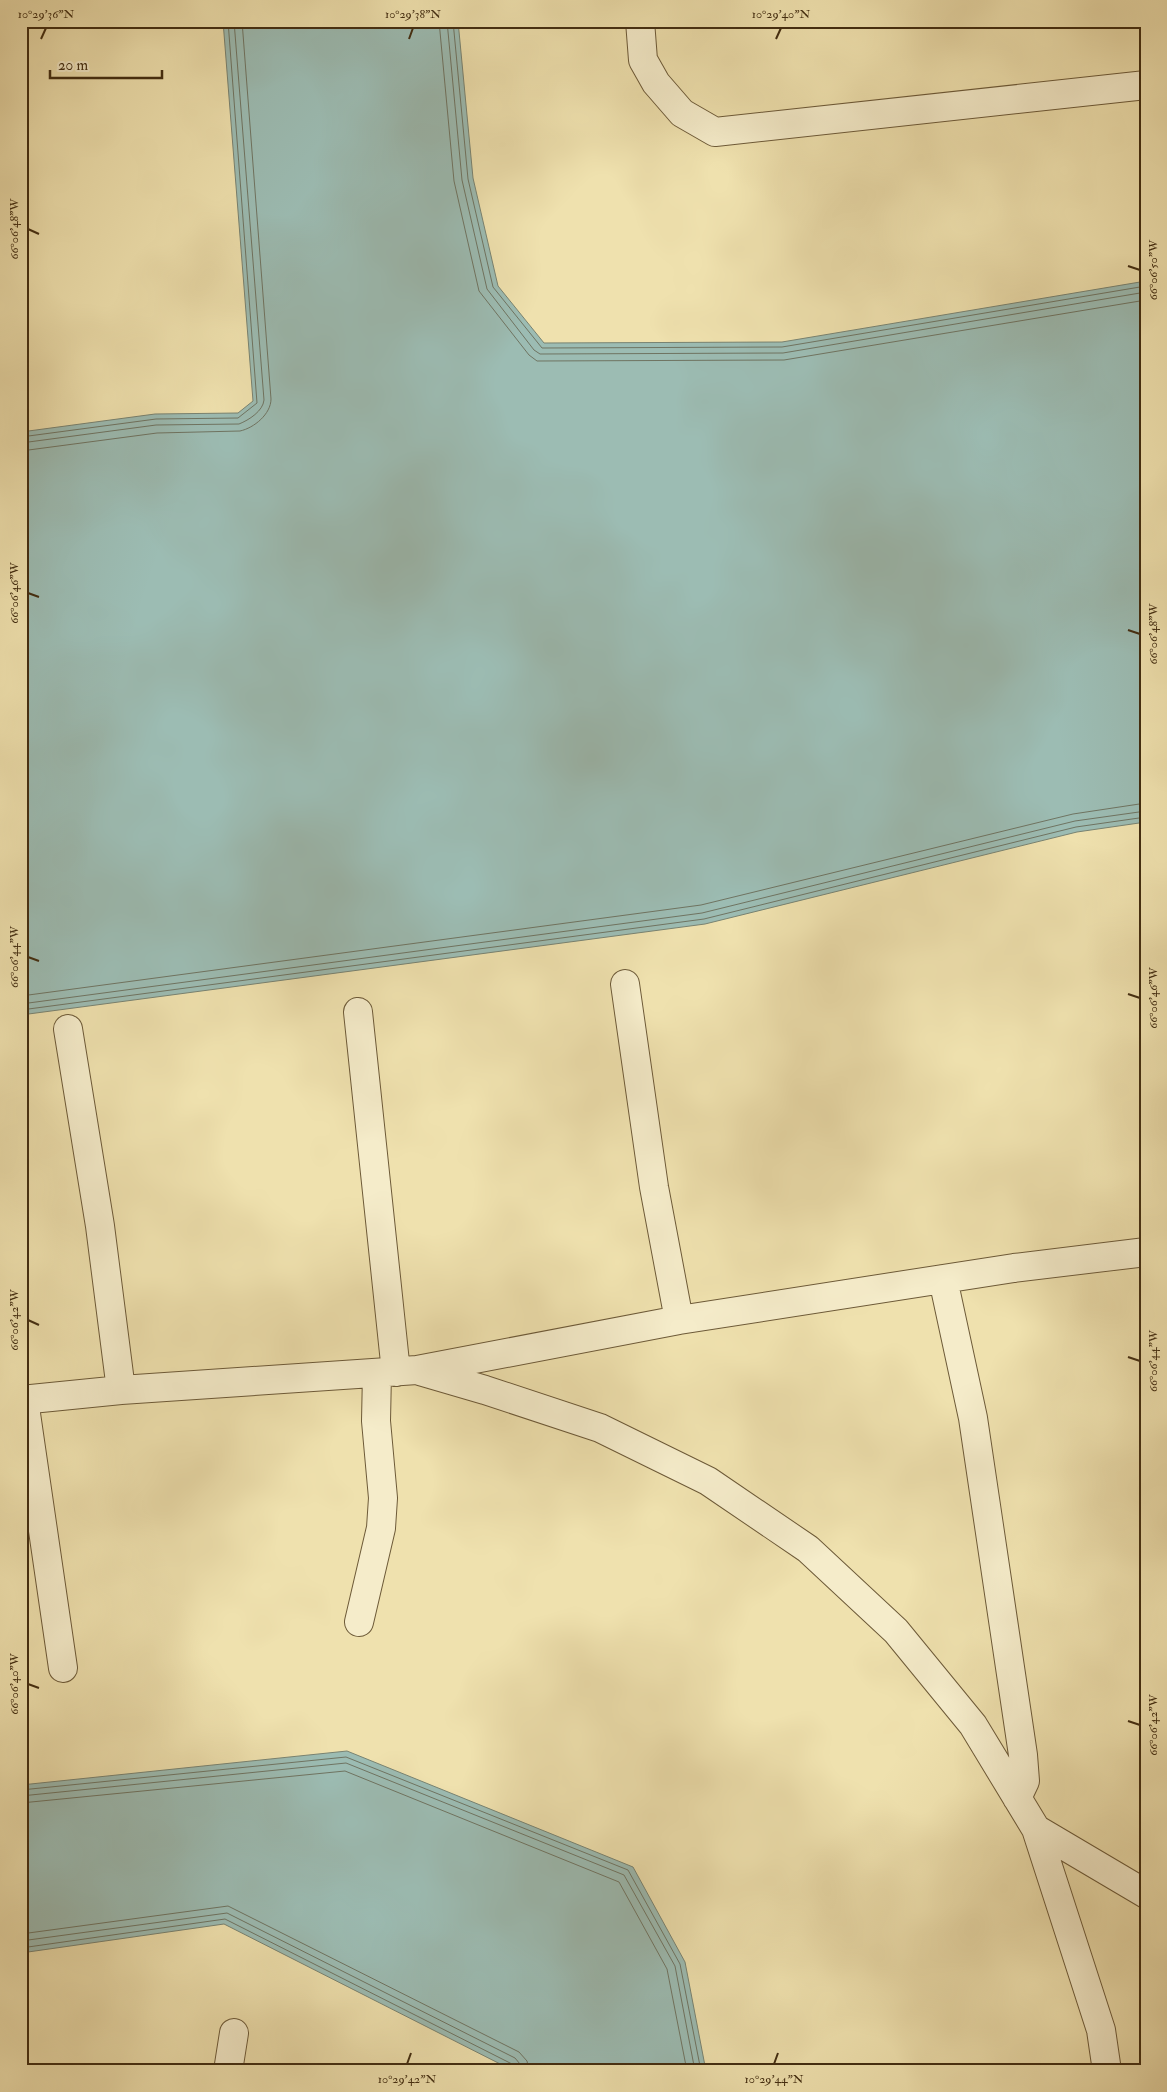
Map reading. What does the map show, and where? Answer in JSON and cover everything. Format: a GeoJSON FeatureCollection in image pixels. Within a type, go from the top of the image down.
{"type":"FeatureCollection","features":[{"type":"Feature","properties":{"kind":"street"},"geometry":{"type":"LineString","coordinates":[[640,21],[643,60],[656,83],[682,113],[715,132],[1146,85]]}},
{"type":"Feature","properties":{"kind":"street"},"geometry":{"type":"LineString","coordinates":[[625,984],[654,1188],[679,1320]]}},
{"type":"Feature","properties":{"kind":"street"},"geometry":{"type":"LineString","coordinates":[[358,1012],[397,1372],[376,1421],[383,1498],[381,1528],[359,1622]]}},
{"type":"Feature","properties":{"kind":"street"},"geometry":{"type":"LineString","coordinates":[[68,1029],[100,1226],[122,1390]]}},
{"type":"Feature","properties":{"kind":"street"},"geometry":{"type":"LineString","coordinates":[[64,1668],[23,1400],[122,1390],[397,1372],[679,1320],[1014,1268],[1146,1252]]}},
{"type":"Feature","properties":{"kind":"street"},"geometry":{"type":"LineString","coordinates":[[943,1279],[973,1418],[1023,1755],[1025,1781],[1018,1798]]}},
{"type":"Feature","properties":{"kind":"street"},"geometry":{"type":"LineString","coordinates":[[397,1372],[486,1390],[600,1428],[708,1481],[808,1549],[902,1638],[974,1725],[1036,1828],[1101,2030],[1107,2071]]}},
{"type":"Feature","properties":{"kind":"street"},"geometry":{"type":"LineString","coordinates":[[1036,1828],[1146,1894]]}},
{"type":"Feature","properties":{"kind":"street"},"geometry":{"type":"LineString","coordinates":[[228,2071],[234,2032]]}},
{"type":"Feature","properties":{"kind":"water"},"geometry":{"type":"Polygon","coordinates":[[[223,21],[458,21],[473,178],[498,286],[544,343],[782,342],[1146,281],[1146,822],[1077,832],[705,924],[21,1015],[21,432],[155,414],[238,413],[253,401],[223,21]]]}},
{"type":"Feature","properties":{"kind":"water"},"geometry":{"type":"Polygon","coordinates":[[[347,1751],[633,1867],[685,1962],[706,2071],[514,2071],[224,1924],[21,1953],[21,1785],[347,1751]]]}}]}
